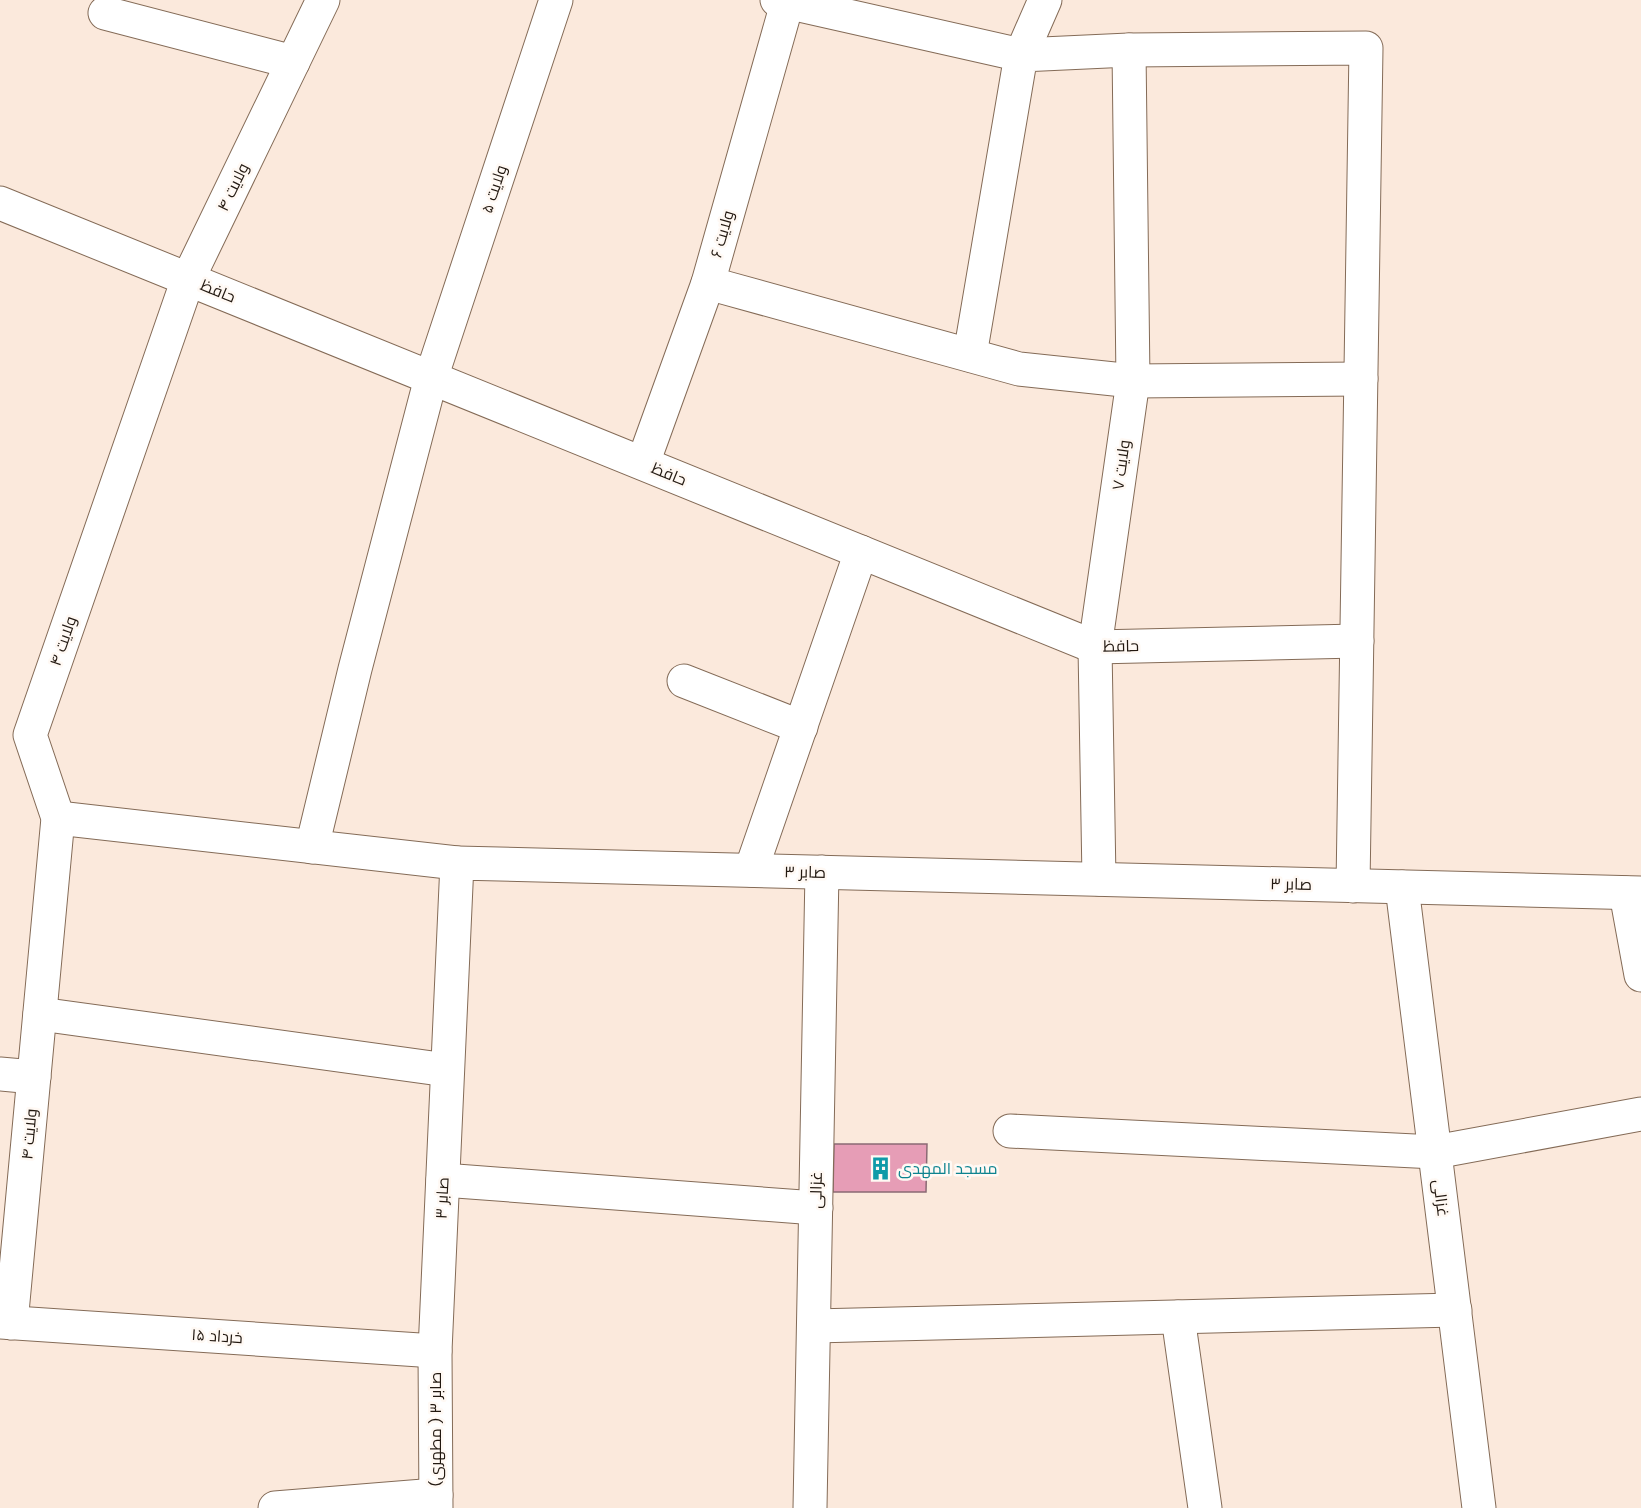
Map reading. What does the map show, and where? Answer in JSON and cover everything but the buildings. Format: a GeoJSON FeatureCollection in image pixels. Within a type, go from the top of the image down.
{"type":"FeatureCollection","features":[{"type":"Feature","properties":{"kind":"street","name":"ولایت ۴"},"geometry":{"type":"LineString","coordinates":[[5,1322],[34,1077],[58,818],[30,735],[188,279],[323,0]]}},
{"type":"Feature","properties":{"kind":"street","name":"ولایت ۵"},"geometry":{"type":"LineString","coordinates":[[312,846],[355,669],[431,378],[556,0]]}},
{"type":"Feature","properties":{"kind":"street"},"geometry":{"type":"LineString","coordinates":[[969,355],[1021,55],[1045,0]]}},
{"type":"Feature","properties":{"kind":"street"},"geometry":{"type":"LineString","coordinates":[[784,1],[1021,55],[1129,50],[1366,48],[1353,886]]}},
{"type":"Feature","properties":{"kind":"street","name":"ولایت ۶"},"geometry":{"type":"LineString","coordinates":[[643,463],[708,284],[784,1]]}},
{"type":"Feature","properties":{"kind":"street"},"geometry":{"type":"LineString","coordinates":[[105,14],[293,62]]}},
{"type":"Feature","properties":{"kind":"street","name":"ولایت ۷"},"geometry":{"type":"LineString","coordinates":[[1099,879],[1095,647],[1133,381],[1129,50]]}},
{"type":"Feature","properties":{"kind":"street","name":"حافظ"},"geometry":{"type":"LineString","coordinates":[[0,202],[1095,647],[1357,641]]}},
{"type":"Feature","properties":{"kind":"street"},"geometry":{"type":"LineString","coordinates":[[708,284],[1019,369],[1133,381],[1361,379]]}},
{"type":"Feature","properties":{"kind":"street"},"geometry":{"type":"LineString","coordinates":[[751,870],[861,552]]}},
{"type":"Feature","properties":{"kind":"street"},"geometry":{"type":"LineString","coordinates":[[684,681],[801,726]]}},
{"type":"Feature","properties":{"kind":"street"},"geometry":{"type":"LineString","coordinates":[[58,818],[457,863]]}},
{"type":"Feature","properties":{"kind":"street","name":"صابر ۳"},"geometry":{"type":"LineString","coordinates":[[435,1351],[457,863],[1634,893]]}},
{"type":"Feature","properties":{"kind":"street","name":"غزالی"},"geometry":{"type":"LineString","coordinates":[[810,1508],[822,872]]}},
{"type":"Feature","properties":{"kind":"street","name":"غزالی"},"geometry":{"type":"LineString","coordinates":[[1402,887],[1479,1508]]}},
{"type":"Feature","properties":{"kind":"street"},"geometry":{"type":"LineString","coordinates":[[1634,893],[1641,975]]}},
{"type":"Feature","properties":{"kind":"street"},"geometry":{"type":"LineString","coordinates":[[40,1014],[447,1070]]}},
{"type":"Feature","properties":{"kind":"street"},"geometry":{"type":"LineString","coordinates":[[0,1074],[34,1077]]}},
{"type":"Feature","properties":{"kind":"street"},"geometry":{"type":"LineString","coordinates":[[1010,1131],[1435,1152],[1641,1114]]}},
{"type":"Feature","properties":{"kind":"street"},"geometry":{"type":"LineString","coordinates":[[443,1180],[816,1208]]}},
{"type":"Feature","properties":{"kind":"street"},"geometry":{"type":"LineString","coordinates":[[814,1326],[1455,1310]]}},
{"type":"Feature","properties":{"kind":"street"},"geometry":{"type":"LineString","coordinates":[[1178,1317],[1205,1508]]}},
{"type":"Feature","properties":{"kind":"street","name":"۱۵ خرداد"},"geometry":{"type":"LineString","coordinates":[[5,1322],[435,1351]]}},
{"type":"Feature","properties":{"kind":"street","name":"صابر ۳ ( مطهری)"},"geometry":{"type":"LineString","coordinates":[[435,1351],[436,1501]]}},
{"type":"Feature","properties":{"kind":"street"},"geometry":{"type":"LineString","coordinates":[[275,1508],[436,1501]]}},
{"type":"Feature","properties":{"kind":"place","name":"مسجد المهدی"},"geometry":{"type":"Point","coordinates":[880,1168]}}]}
